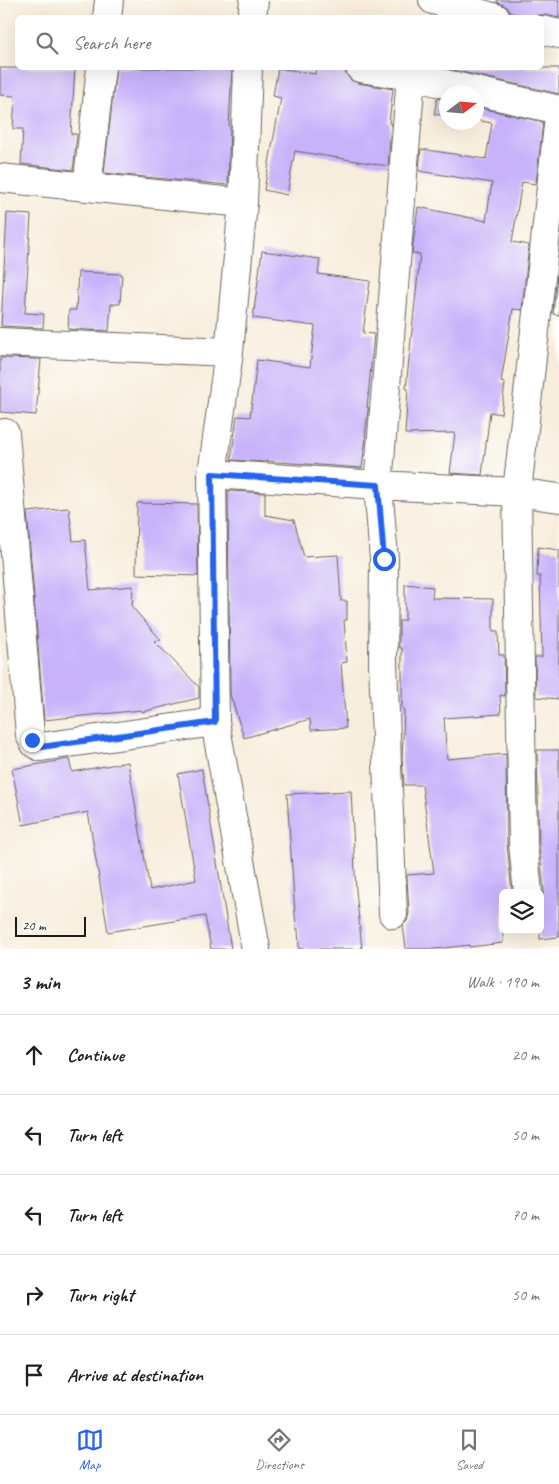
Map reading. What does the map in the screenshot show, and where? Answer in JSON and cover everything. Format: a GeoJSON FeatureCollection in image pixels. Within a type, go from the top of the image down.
{"type":"FeatureCollection","features":[{"type":"Feature","properties":{"kind":"street"},"geometry":{"type":"LineString","coordinates":[[107,15],[109,0]]}},
{"type":"Feature","properties":{"kind":"street"},"geometry":{"type":"LineString","coordinates":[[252,15],[254,0]]}},
{"type":"Feature","properties":{"kind":"street"},"geometry":{"type":"LineString","coordinates":[[432,0],[485,15]]}},
{"type":"Feature","properties":{"kind":"street"},"geometry":{"type":"LineString","coordinates":[[507,15],[510,0]]}},
{"type":"Feature","properties":{"kind":"street"},"geometry":{"type":"LineString","coordinates":[[544,30],[559,34]]}},
{"type":"Feature","properties":{"kind":"street"},"geometry":{"type":"LineString","coordinates":[[87,187],[101,70]]}},
{"type":"Feature","properties":{"kind":"street"},"geometry":{"type":"LineString","coordinates":[[248,70],[243,203],[229,352],[212,474],[215,722],[256,949]]}},
{"type":"Feature","properties":{"kind":"street"},"geometry":{"type":"LineString","coordinates":[[373,70],[411,76],[559,110]]}},
{"type":"Feature","properties":{"kind":"street"},"geometry":{"type":"LineString","coordinates":[[393,914],[383,663],[384,559],[378,485],[411,76]]}},
{"type":"Feature","properties":{"kind":"street"},"geometry":{"type":"LineString","coordinates":[[528,889],[523,844],[517,492],[559,116]]}},
{"type":"Feature","properties":{"kind":"street"},"geometry":{"type":"LineString","coordinates":[[0,178],[243,203]]}},
{"type":"Feature","properties":{"kind":"street"},"geometry":{"type":"LineString","coordinates":[[0,342],[229,352]]}},
{"type":"Feature","properties":{"kind":"street"},"geometry":{"type":"LineString","coordinates":[[5,432],[30,735],[35,744],[41,747],[215,722]]}},
{"type":"Feature","properties":{"kind":"street"},"geometry":{"type":"LineString","coordinates":[[212,474],[517,492],[559,498]]}},
{"type":"Feature","properties":{"kind":"building"},"geometry":{"type":"Polygon","coordinates":[[[497,0],[559,0],[559,18],[546,15],[511,13],[507,7],[497,2],[497,0]]]}},
{"type":"Feature","properties":{"kind":"building"},"geometry":{"type":"Polygon","coordinates":[[[0,68],[15,68],[15,70],[75,70],[71,134],[77,134],[73,170],[21,164],[23,129],[13,129],[15,97],[0,95],[0,68]]]}},
{"type":"Feature","properties":{"kind":"building"},"geometry":{"type":"Polygon","coordinates":[[[544,68],[559,68],[559,94],[453,70],[544,70],[544,68]]]}},
{"type":"Feature","properties":{"kind":"building"},"geometry":{"type":"Polygon","coordinates":[[[116,70],[232,70],[228,185],[104,173],[116,70]]]}},
{"type":"Feature","properties":{"kind":"building"},"geometry":{"type":"Polygon","coordinates":[[[278,70],[315,74],[316,70],[345,70],[351,80],[358,83],[393,89],[389,123],[391,124],[388,166],[295,151],[287,195],[264,190],[281,98],[273,96],[278,70]]]}},
{"type":"Feature","properties":{"kind":"building"},"geometry":{"type":"Polygon","coordinates":[[[437,98],[439,98],[439,115],[434,114],[437,98]]]}},
{"type":"Feature","properties":{"kind":"building"},"geometry":{"type":"Polygon","coordinates":[[[484,109],[543,122],[536,184],[522,182],[512,242],[529,245],[522,310],[513,309],[501,382],[505,383],[501,414],[490,412],[482,475],[450,473],[455,433],[405,434],[408,389],[406,388],[420,254],[412,253],[418,207],[486,221],[492,183],[419,171],[421,149],[486,159],[492,123],[484,122],[484,109]]]}},
{"type":"Feature","properties":{"kind":"building"},"geometry":{"type":"Polygon","coordinates":[[[7,213],[31,215],[25,313],[44,314],[43,328],[1,326],[7,213]]]}},
{"type":"Feature","properties":{"kind":"building"},"geometry":{"type":"Polygon","coordinates":[[[262,251],[320,259],[318,274],[370,281],[363,333],[374,334],[367,408],[369,408],[362,468],[231,460],[237,416],[250,417],[257,360],[310,367],[315,326],[253,318],[262,251]]]}},
{"type":"Feature","properties":{"kind":"building"},"geometry":{"type":"Polygon","coordinates":[[[559,257],[559,315],[553,314],[559,257]]]}},
{"type":"Feature","properties":{"kind":"building"},"geometry":{"type":"Polygon","coordinates":[[[78,272],[122,274],[120,304],[111,304],[109,331],[68,329],[69,310],[76,310],[78,272]]]}},
{"type":"Feature","properties":{"kind":"building"},"geometry":{"type":"Polygon","coordinates":[[[0,358],[41,359],[36,415],[0,412],[0,358]]]}},
{"type":"Feature","properties":{"kind":"building"},"geometry":{"type":"Polygon","coordinates":[[[228,491],[265,493],[265,515],[294,520],[304,557],[338,555],[341,601],[347,601],[347,620],[344,620],[347,662],[341,663],[346,728],[311,730],[310,719],[244,738],[230,694],[228,491]]]}},
{"type":"Feature","properties":{"kind":"building"},"geometry":{"type":"Polygon","coordinates":[[[137,503],[197,504],[198,576],[136,574],[137,503]]]}},
{"type":"Feature","properties":{"kind":"building"},"geometry":{"type":"Polygon","coordinates":[[[69,508],[73,541],[85,540],[90,590],[133,586],[132,607],[161,640],[154,641],[199,687],[199,698],[142,712],[141,710],[44,720],[27,512],[69,508]]]}},
{"type":"Feature","properties":{"kind":"building"},"geometry":{"type":"Polygon","coordinates":[[[538,547],[559,550],[559,699],[536,697],[535,657],[542,657],[540,576],[537,576],[538,547]]]}},
{"type":"Feature","properties":{"kind":"building"},"geometry":{"type":"Polygon","coordinates":[[[405,584],[433,587],[432,598],[493,599],[493,631],[498,631],[499,655],[504,655],[505,696],[500,695],[501,714],[444,718],[447,759],[506,754],[507,844],[512,889],[499,889],[499,934],[503,934],[503,943],[469,947],[469,945],[436,949],[406,949],[403,925],[407,921],[409,913],[407,875],[434,873],[422,785],[404,785],[402,758],[404,710],[402,709],[402,648],[399,648],[399,621],[405,620],[405,584]]]}},
{"type":"Feature","properties":{"kind":"building"},"geometry":{"type":"Polygon","coordinates":[[[537,750],[559,750],[559,937],[540,939],[540,934],[544,934],[544,889],[539,843],[537,750]]]}},
{"type":"Feature","properties":{"kind":"building"},"geometry":{"type":"Polygon","coordinates":[[[69,759],[72,772],[128,762],[150,890],[196,880],[178,774],[202,769],[231,949],[211,949],[205,916],[108,932],[88,812],[23,825],[12,769],[69,759]]]}},
{"type":"Feature","properties":{"kind":"building"},"geometry":{"type":"Polygon","coordinates":[[[351,791],[356,891],[362,949],[299,949],[287,794],[351,791]]]}},
{"type":"Feature","properties":{"kind":"route"},"geometry":{"type":"LineString","coordinates":[[32,740],[41,747],[215,722],[212,474],[378,485],[384,559]]}}]}
